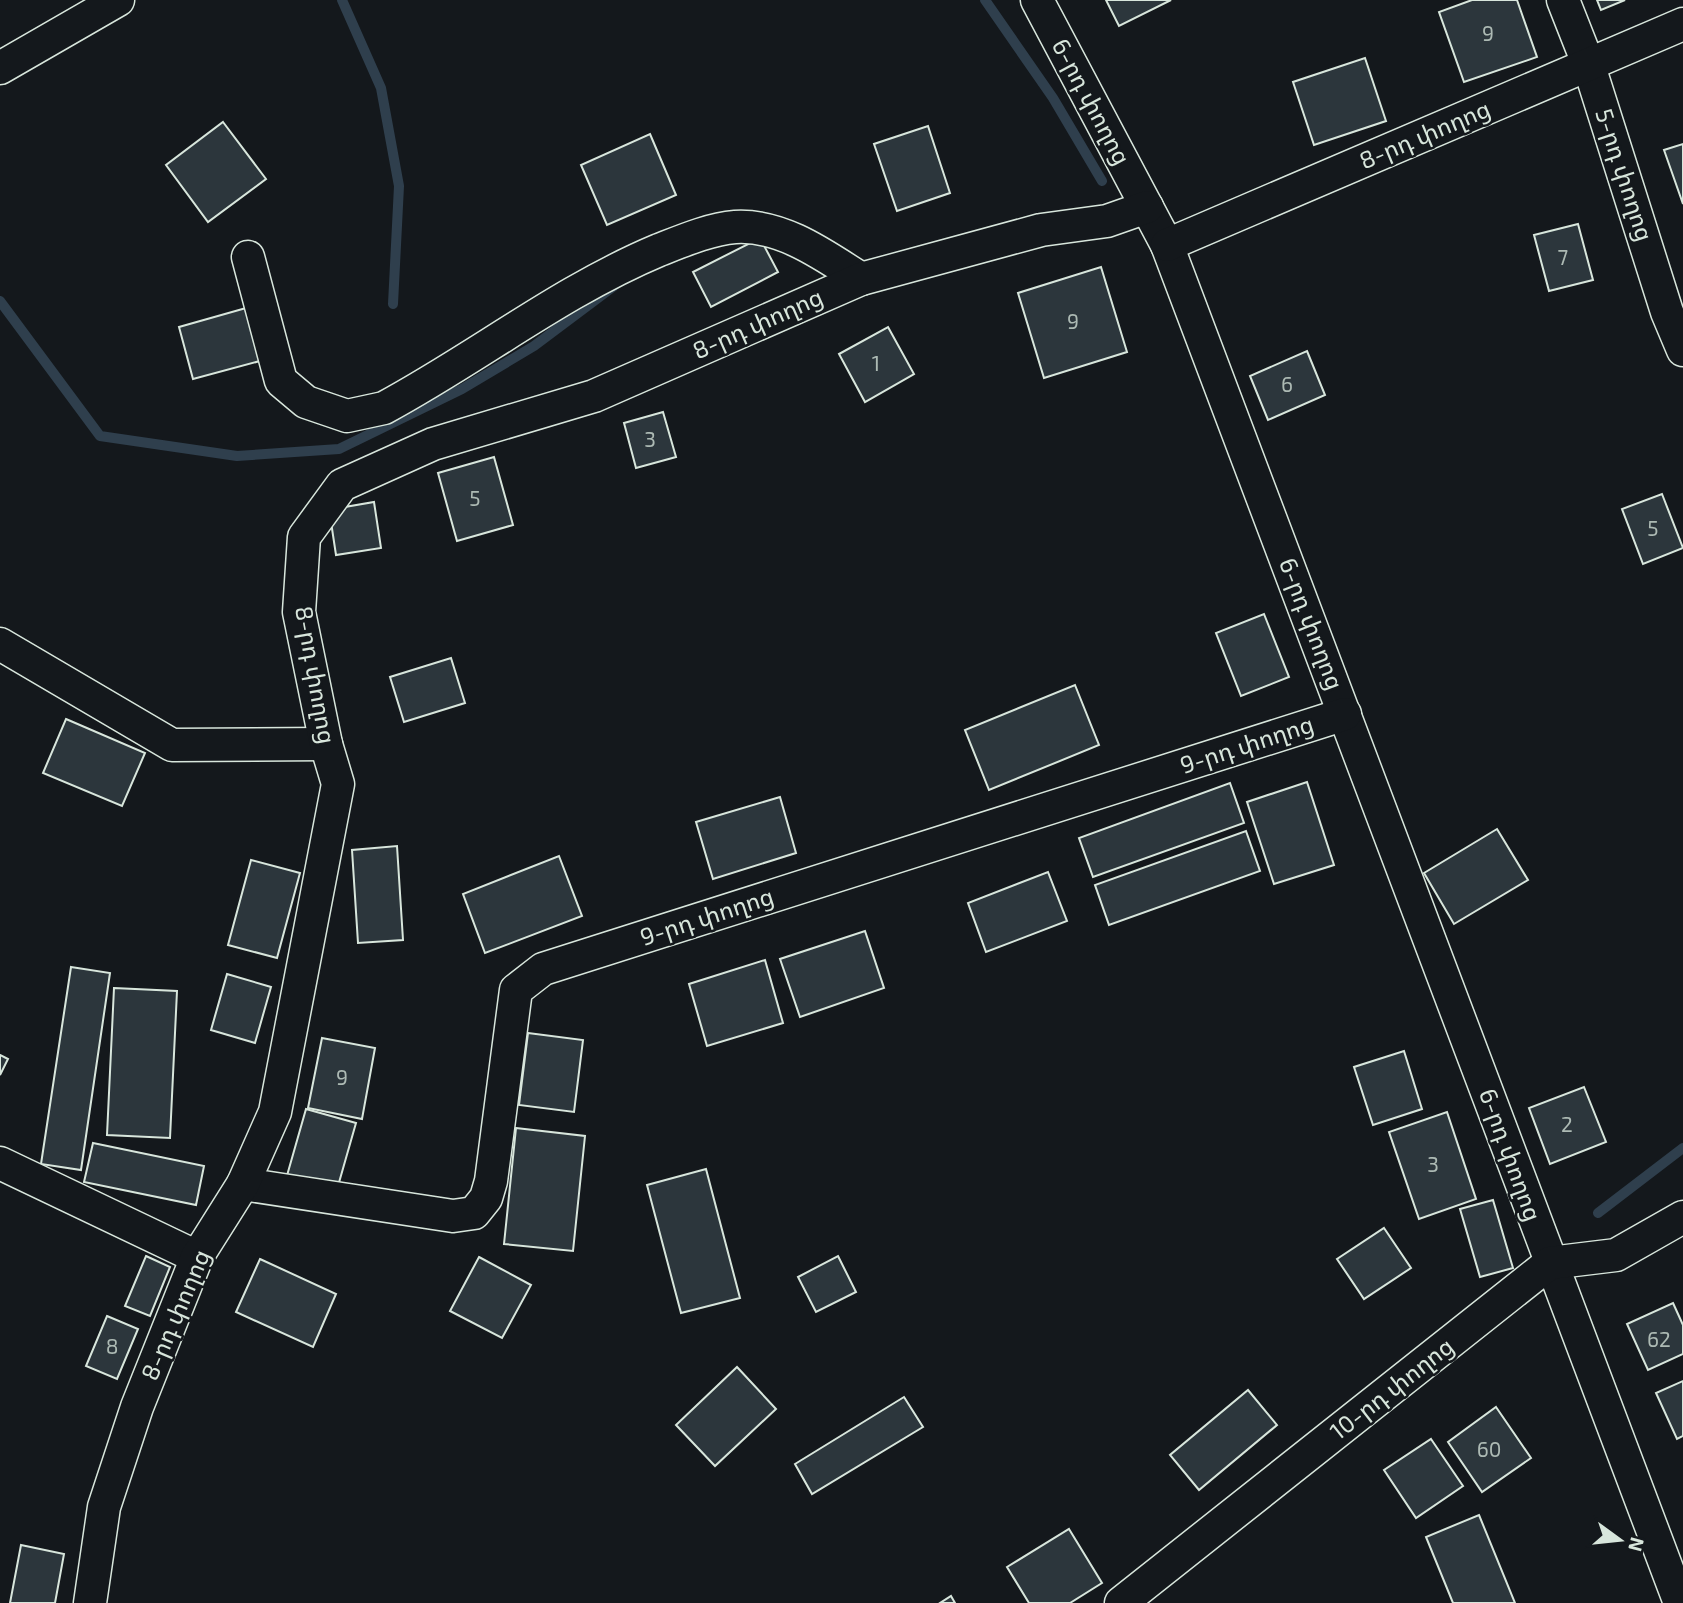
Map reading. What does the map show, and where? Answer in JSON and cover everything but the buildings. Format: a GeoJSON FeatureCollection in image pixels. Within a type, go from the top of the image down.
{"type":"FeatureCollection","features":[{"type":"Feature","properties":{"kind":"street"},"geometry":{"type":"LineString","coordinates":[[0,68],[118,0]]}},
{"type":"Feature","properties":{"kind":"street","name":"6-րդ փողոց"},"geometry":{"type":"LineString","coordinates":[[1037,0],[1167,245],[1680,1603]]}},
{"type":"Feature","properties":{"kind":"street","name":"5-րդ փողոց"},"geometry":{"type":"LineString","coordinates":[[1563,0],[1589,66],[1667,312],[1683,350]]}},
{"type":"Feature","properties":{"kind":"street","name":"8-րդ փողոց"},"geometry":{"type":"LineString","coordinates":[[1167,245],[1683,24]]}},
{"type":"Feature","properties":{"kind":"street","name":"8-րդ փողոց"},"geometry":{"type":"LineString","coordinates":[[90,1603],[104,1507],[137,1407],[197,1258],[243,1184],[275,1112],[330,839],[338,784],[326,744],[299,612],[304,537],[342,485],[433,444],[594,396],[861,279],[1041,230],[1107,221],[1147,207]]}},
{"type":"Feature","properties":{"kind":"street"},"geometry":{"type":"LineString","coordinates":[[248,257],[281,381],[306,402],[347,415],[384,408],[426,385],[611,270],[683,240],[736,227],[778,234],[820,252],[861,279]]}},
{"type":"Feature","properties":{"kind":"street"},"geometry":{"type":"LineString","coordinates":[[0,644],[172,745],[326,744]]}},
{"type":"Feature","properties":{"kind":"street","name":"9-րդ փողոց"},"geometry":{"type":"LineString","coordinates":[[243,1184],[453,1216],[474,1213],[485,1198],[491,1181],[516,990],[543,969],[1345,714]]}},
{"type":"Feature","properties":{"kind":"street"},"geometry":{"type":"LineString","coordinates":[[2,1168],[197,1258]]}},
{"type":"Feature","properties":{"kind":"street"},"geometry":{"type":"LineString","coordinates":[[1550,1263],[1616,1255],[1683,1217]]}},
{"type":"Feature","properties":{"kind":"street","name":"10-րդ փողոց"},"geometry":{"type":"LineString","coordinates":[[1121,1603],[1550,1263]]}},
{"type":"Feature","properties":{"kind":"waterway"},"geometry":{"type":"LineString","coordinates":[[342,0],[381,88],[399,186],[393,304]]}},
{"type":"Feature","properties":{"kind":"waterway"},"geometry":{"type":"LineString","coordinates":[[985,0],[1053,98],[1102,181]]}},
{"type":"Feature","properties":{"kind":"waterway"},"geometry":{"type":"LineString","coordinates":[[0,301],[100,436],[237,456],[339,449],[462,389],[534,346],[614,286]]}},
{"type":"Feature","properties":{"kind":"waterway"},"geometry":{"type":"LineString","coordinates":[[1598,1213],[1683,1148]]}}]}
